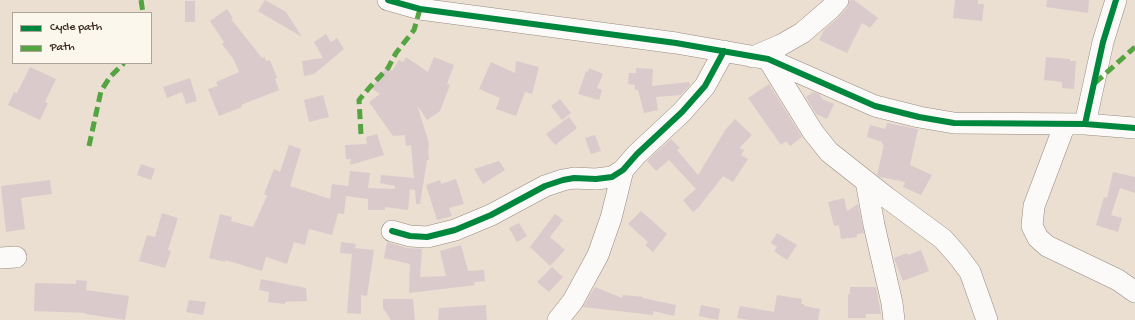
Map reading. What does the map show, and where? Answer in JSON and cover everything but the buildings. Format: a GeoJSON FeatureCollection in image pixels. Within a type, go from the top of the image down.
{"type":"FeatureCollection","features":[{"type":"Feature","properties":{"kind":"street"},"geometry":{"type":"LineString","coordinates":[[388,0],[420,9],[676,43],[760,58],[875,106],[919,118],[954,123],[1085,124],[1135,128]]}},
{"type":"Feature","properties":{"kind":"street"},"geometry":{"type":"LineString","coordinates":[[760,58],[802,33],[830,9],[838,0]]}},
{"type":"Feature","properties":{"kind":"street"},"geometry":{"type":"LineString","coordinates":[[1085,124],[1103,42],[1116,0]]}},
{"type":"Feature","properties":{"kind":"street"},"geometry":{"type":"LineString","coordinates":[[392,231],[410,236],[427,237],[455,230],[491,215],[545,186],[563,180],[574,178],[596,179],[612,177],[623,170],[637,154],[682,112],[704,86],[724,51]]}},
{"type":"Feature","properties":{"kind":"street"},"geometry":{"type":"LineString","coordinates":[[760,58],[829,152],[866,182],[943,239],[958,256],[970,272],[987,320]]}},
{"type":"Feature","properties":{"kind":"street"},"geometry":{"type":"LineString","coordinates":[[1065,124],[1034,206],[1032,226],[1038,238],[1048,246],[1118,280],[1135,292]]}},
{"type":"Feature","properties":{"kind":"street"},"geometry":{"type":"LineString","coordinates":[[558,320],[573,301],[598,255],[611,218],[623,170]]}},
{"type":"Feature","properties":{"kind":"street"},"geometry":{"type":"LineString","coordinates":[[866,182],[874,225],[892,303],[894,320]]}},
{"type":"Feature","properties":{"kind":"marked path"},"geometry":{"type":"LineString","coordinates":[[141,0],[143,12]]}},
{"type":"Feature","properties":{"kind":"marked path"},"geometry":{"type":"LineString","coordinates":[[361,134],[359,100],[388,68],[396,53],[414,30],[420,9]]}},
{"type":"Feature","properties":{"kind":"marked path"},"geometry":{"type":"LineString","coordinates":[[1095,83],[1135,47]]}},
{"type":"Feature","properties":{"kind":"marked path"},"geometry":{"type":"LineString","coordinates":[[89,146],[101,91],[110,77],[123,64]]}},
{"type":"Feature","properties":{"kind":"cycle path"},"geometry":{"type":"LineString","coordinates":[[388,0],[420,9],[676,43],[768,59],[875,106],[919,117],[954,123],[1085,124],[1135,128]]}},
{"type":"Feature","properties":{"kind":"cycle path"},"geometry":{"type":"LineString","coordinates":[[1085,124],[1103,42],[1116,0]]}},
{"type":"Feature","properties":{"kind":"cycle path"},"geometry":{"type":"LineString","coordinates":[[392,231],[410,236],[427,237],[455,230],[491,215],[545,186],[563,180],[574,178],[596,179],[612,177],[623,170],[637,154],[682,112],[705,86],[724,51]]}}]}
